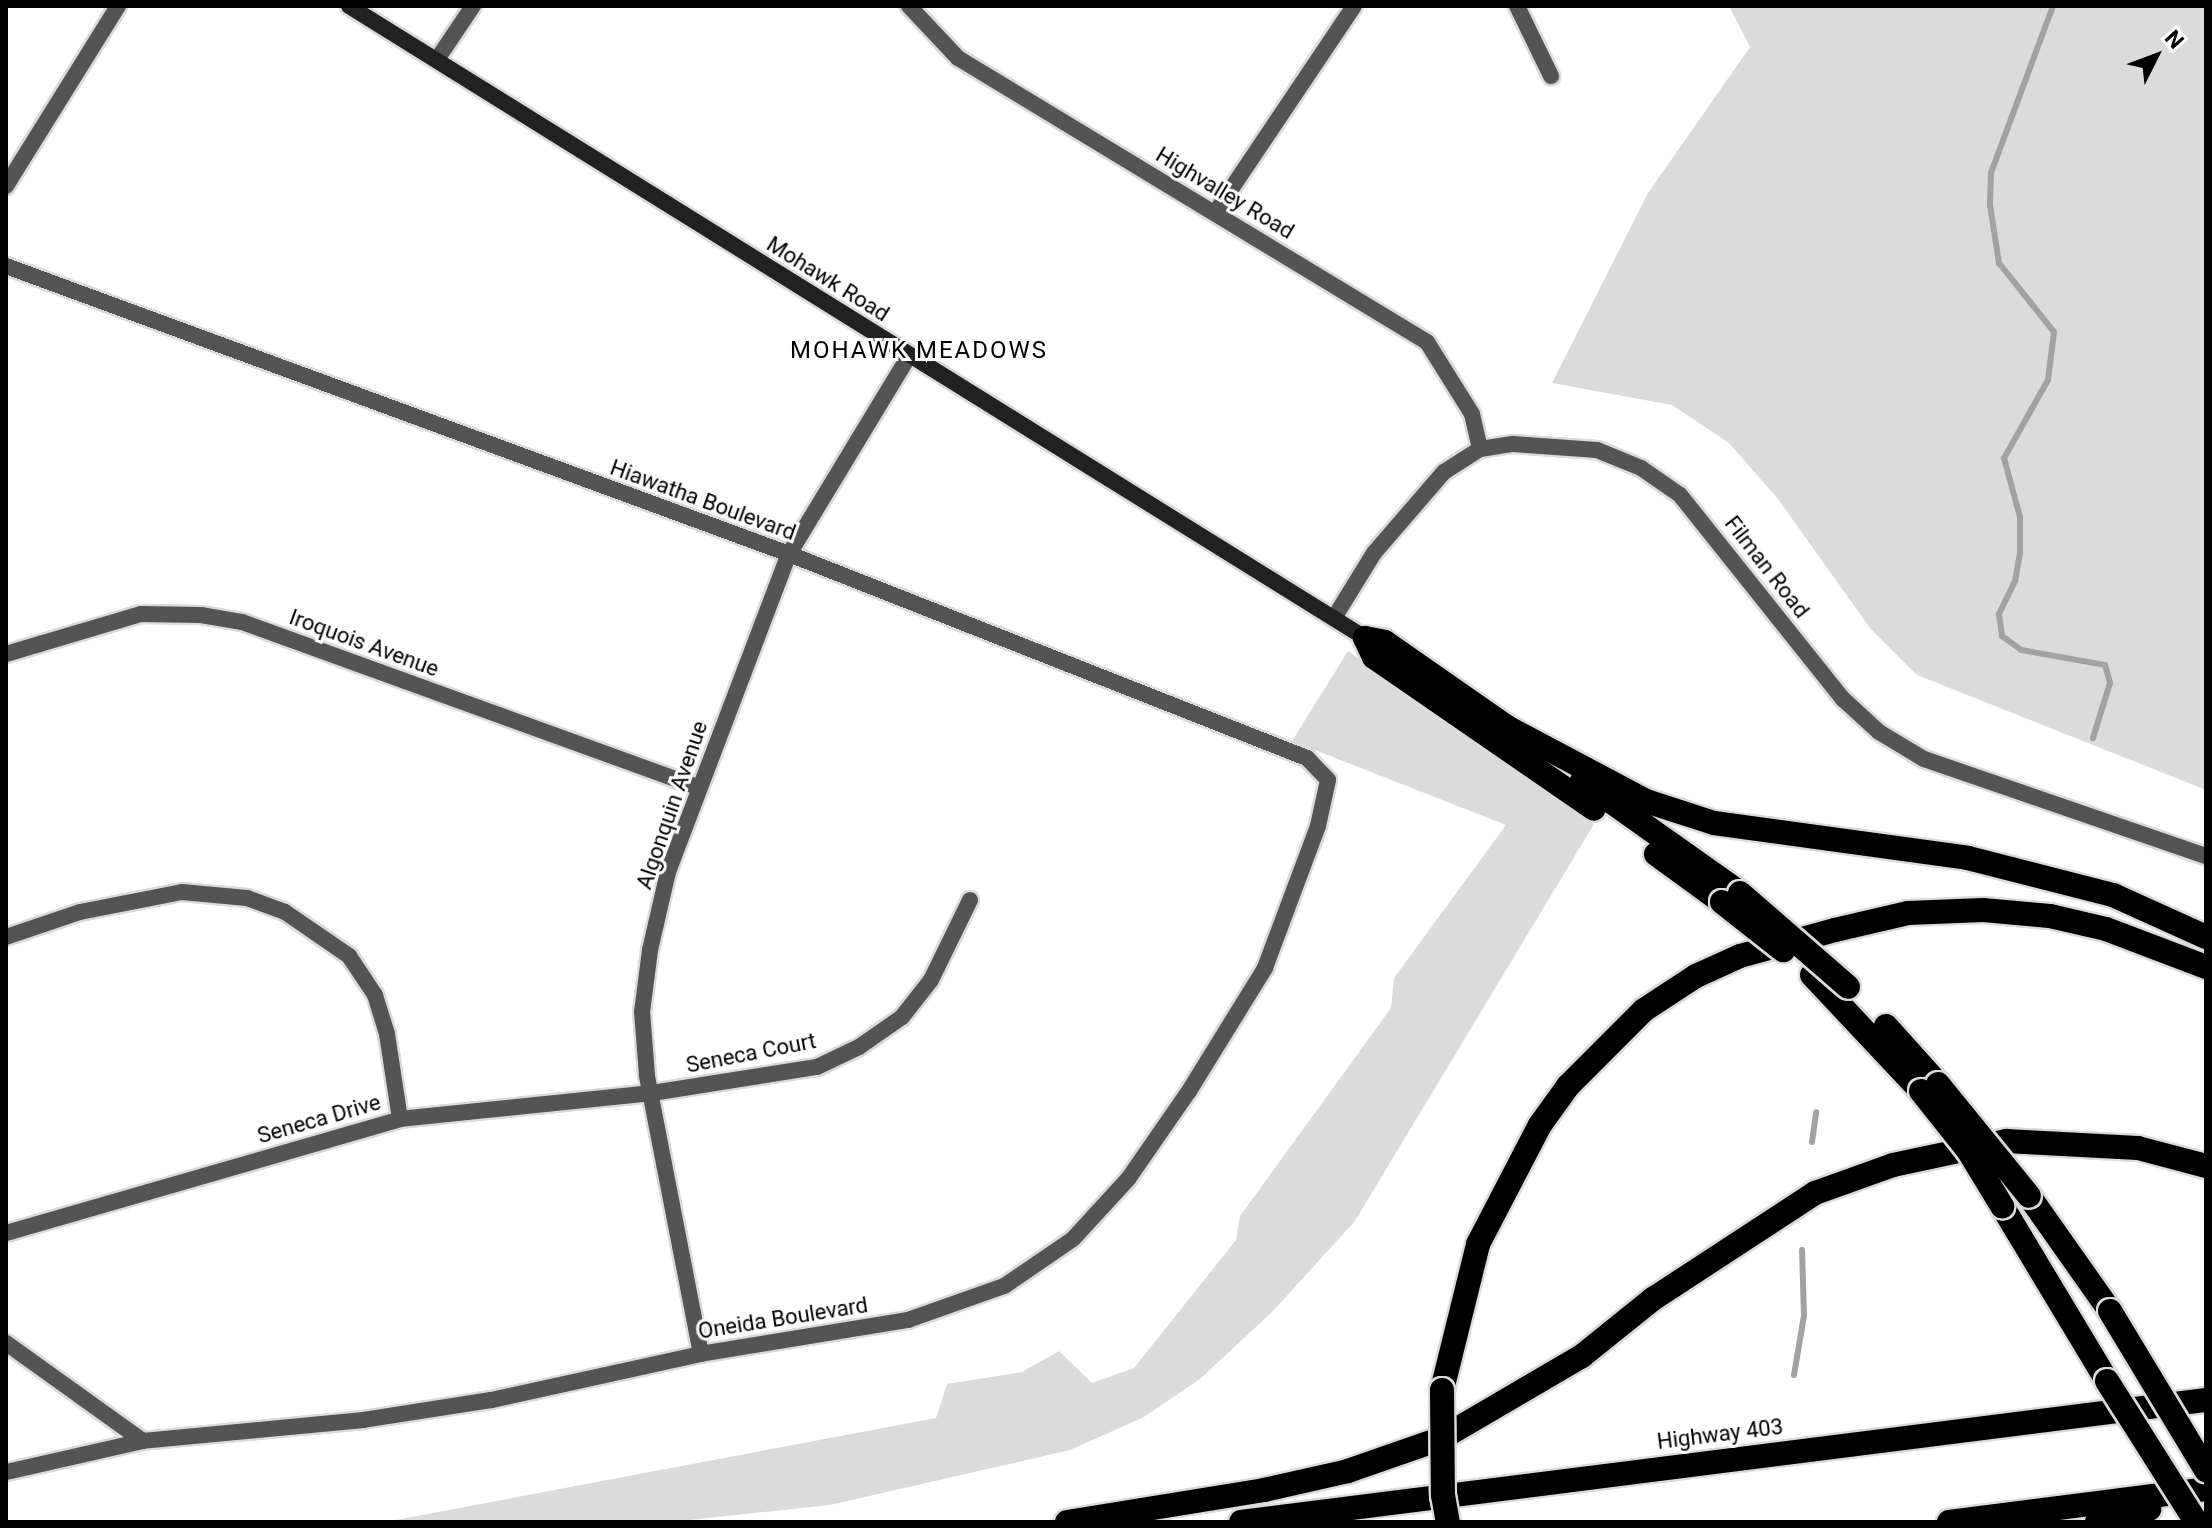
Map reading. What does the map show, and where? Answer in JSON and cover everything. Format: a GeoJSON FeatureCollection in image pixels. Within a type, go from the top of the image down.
{"type":"FeatureCollection","features":[{"type":"Feature","properties":{"kind":"highway"},"geometry":{"type":"LineString","coordinates":[[1365,638],[1385,642],[1505,726],[1848,987],[1930,1088],[2029,1196],[2110,1311],[2204,1483]]}},
{"type":"Feature","properties":{"kind":"highway"},"geometry":{"type":"LineString","coordinates":[[1365,638],[1374,657],[1731,898],[1930,1088],[2069,1320],[2196,1522]]}},
{"type":"Feature","properties":{"kind":"highway"},"geometry":{"type":"LineString","coordinates":[[1505,726],[1646,801],[1714,823],[1968,858],[2113,895],[2206,937]]}},
{"type":"Feature","properties":{"kind":"highway"},"geometry":{"type":"LineString","coordinates":[[1448,1522],[1443,1495],[1442,1390],[1478,1244],[1540,1125],[1568,1086],[1644,1010],[1696,976],[1740,956],[1908,913],[1983,910],[2050,916],[2106,929],[2206,967]]}},
{"type":"Feature","properties":{"kind":"highway"},"geometry":{"type":"LineString","coordinates":[[1067,1522],[1264,1490],[1348,1471],[1440,1439],[1582,1356],[1653,1299],[1815,1193],[1893,1165],[2006,1141],[2138,1148],[2206,1166]]}},
{"type":"Feature","properties":{"kind":"highway"},"geometry":{"type":"LineString","coordinates":[[2107,1381],[2179,1522]]}},
{"type":"Feature","properties":{"kind":"highway","name":"Highway 403"},"geometry":{"type":"LineString","coordinates":[[1241,1522],[2206,1400]]}},
{"type":"Feature","properties":{"kind":"highway"},"geometry":{"type":"LineString","coordinates":[[1949,1522],[2204,1483]]}},
{"type":"Feature","properties":{"kind":"highway"},"geometry":{"type":"LineString","coordinates":[[2097,1522],[2204,1483]]}},
{"type":"Feature","properties":{"kind":"main road","name":"Mohawk Road"},"geometry":{"type":"LineString","coordinates":[[349,6],[438,58],[909,356],[1365,638]]}},
{"type":"Feature","properties":{"kind":"street"},"geometry":{"type":"LineString","coordinates":[[6,186],[118,6]]}},
{"type":"Feature","properties":{"kind":"street"},"geometry":{"type":"LineString","coordinates":[[438,58],[473,6]]}},
{"type":"Feature","properties":{"kind":"street","name":"Highvalley Road"},"geometry":{"type":"LineString","coordinates":[[909,6],[958,58],[1427,342],[1472,414],[1480,449]]}},
{"type":"Feature","properties":{"kind":"street"},"geometry":{"type":"LineString","coordinates":[[1215,213],[1354,6]]}},
{"type":"Feature","properties":{"kind":"street"},"geometry":{"type":"LineString","coordinates":[[1517,6],[1551,76]]}},
{"type":"Feature","properties":{"kind":"street","name":"Hiawatha Boulevard"},"geometry":{"type":"LineString","coordinates":[[6,266],[789,554],[1307,758],[1328,780],[1318,826]]}},
{"type":"Feature","properties":{"kind":"street","name":"Algonquin Avenue"},"geometry":{"type":"LineString","coordinates":[[701,1354],[652,1093],[642,1012],[650,950],[668,872],[789,554],[909,356]]}},
{"type":"Feature","properties":{"kind":"street","name":"Filman Road"},"geometry":{"type":"LineString","coordinates":[[1334,618],[1411,504],[1444,472],[1480,449],[1513,444],[1597,450],[1641,468],[1680,495],[1717,536],[1843,699],[1879,732],[1924,759],[2206,856]]}},
{"type":"Feature","properties":{"kind":"street","name":"Iroquois Avenue"},"geometry":{"type":"LineString","coordinates":[[6,654],[141,614],[201,615],[242,622],[699,787]]}},
{"type":"Feature","properties":{"kind":"street","name":"Oneida Boulevard"},"geometry":{"type":"LineString","coordinates":[[6,1472],[143,1441],[364,1420],[491,1400],[701,1354],[908,1320],[1004,1286],[1073,1239],[1128,1179],[1265,968],[1318,826]]}},
{"type":"Feature","properties":{"kind":"street"},"geometry":{"type":"LineString","coordinates":[[6,937],[80,912],[182,892],[247,898],[285,912],[322,932],[349,956],[375,995],[387,1034],[400,1119]]}},
{"type":"Feature","properties":{"kind":"street","name":"Seneca Court"},"geometry":{"type":"LineString","coordinates":[[652,1093],[817,1067],[859,1047],[902,1017],[931,980],[970,900]]}},
{"type":"Feature","properties":{"kind":"street","name":"Seneca Drive"},"geometry":{"type":"LineString","coordinates":[[6,1233],[400,1119],[652,1093]]}},
{"type":"Feature","properties":{"kind":"street"},"geometry":{"type":"LineString","coordinates":[[6,1343],[143,1441]]}},
{"type":"Feature","properties":{"kind":"shaded area"},"geometry":{"type":"Polygon","coordinates":[[[1729,6],[2206,6],[2206,790],[1917,675],[1870,628],[1778,499],[1729,443],[1672,405],[1552,383],[1648,193],[1750,47],[1729,6]]]}},
{"type":"Feature","properties":{"kind":"shaded area"},"geometry":{"type":"Polygon","coordinates":[[[1348,651],[1594,824],[1355,1221],[1273,1311],[1200,1379],[1144,1417],[1070,1450],[830,1505],[671,1522],[385,1522],[936,1418],[947,1384],[1022,1372],[1059,1351],[1092,1383],[1134,1368],[1236,1240],[1240,1216],[1391,1008],[1394,978],[1506,825],[1292,741],[1348,651]]]}},
{"type":"Feature","properties":{"kind":"waterway"},"geometry":{"type":"LineString","coordinates":[[2053,6],[1991,173],[1990,205],[1999,263],[2054,332],[2048,380],[2004,458],[2020,517],[2020,553],[2015,581],[1999,614],[2002,636],[2021,650],[2105,665],[2110,683],[2093,738]]}},
{"type":"Feature","properties":{"kind":"waterway"},"geometry":{"type":"LineString","coordinates":[[1812,1142],[1816,1112]]}},
{"type":"Feature","properties":{"kind":"waterway"},"geometry":{"type":"LineString","coordinates":[[1794,1375],[1804,1316],[1802,1250]]}},
{"type":"Feature","properties":{"kind":"district","name":"MOHAWK MEADOWS"},"geometry":{"type":"Point","coordinates":[919,351]}}]}
